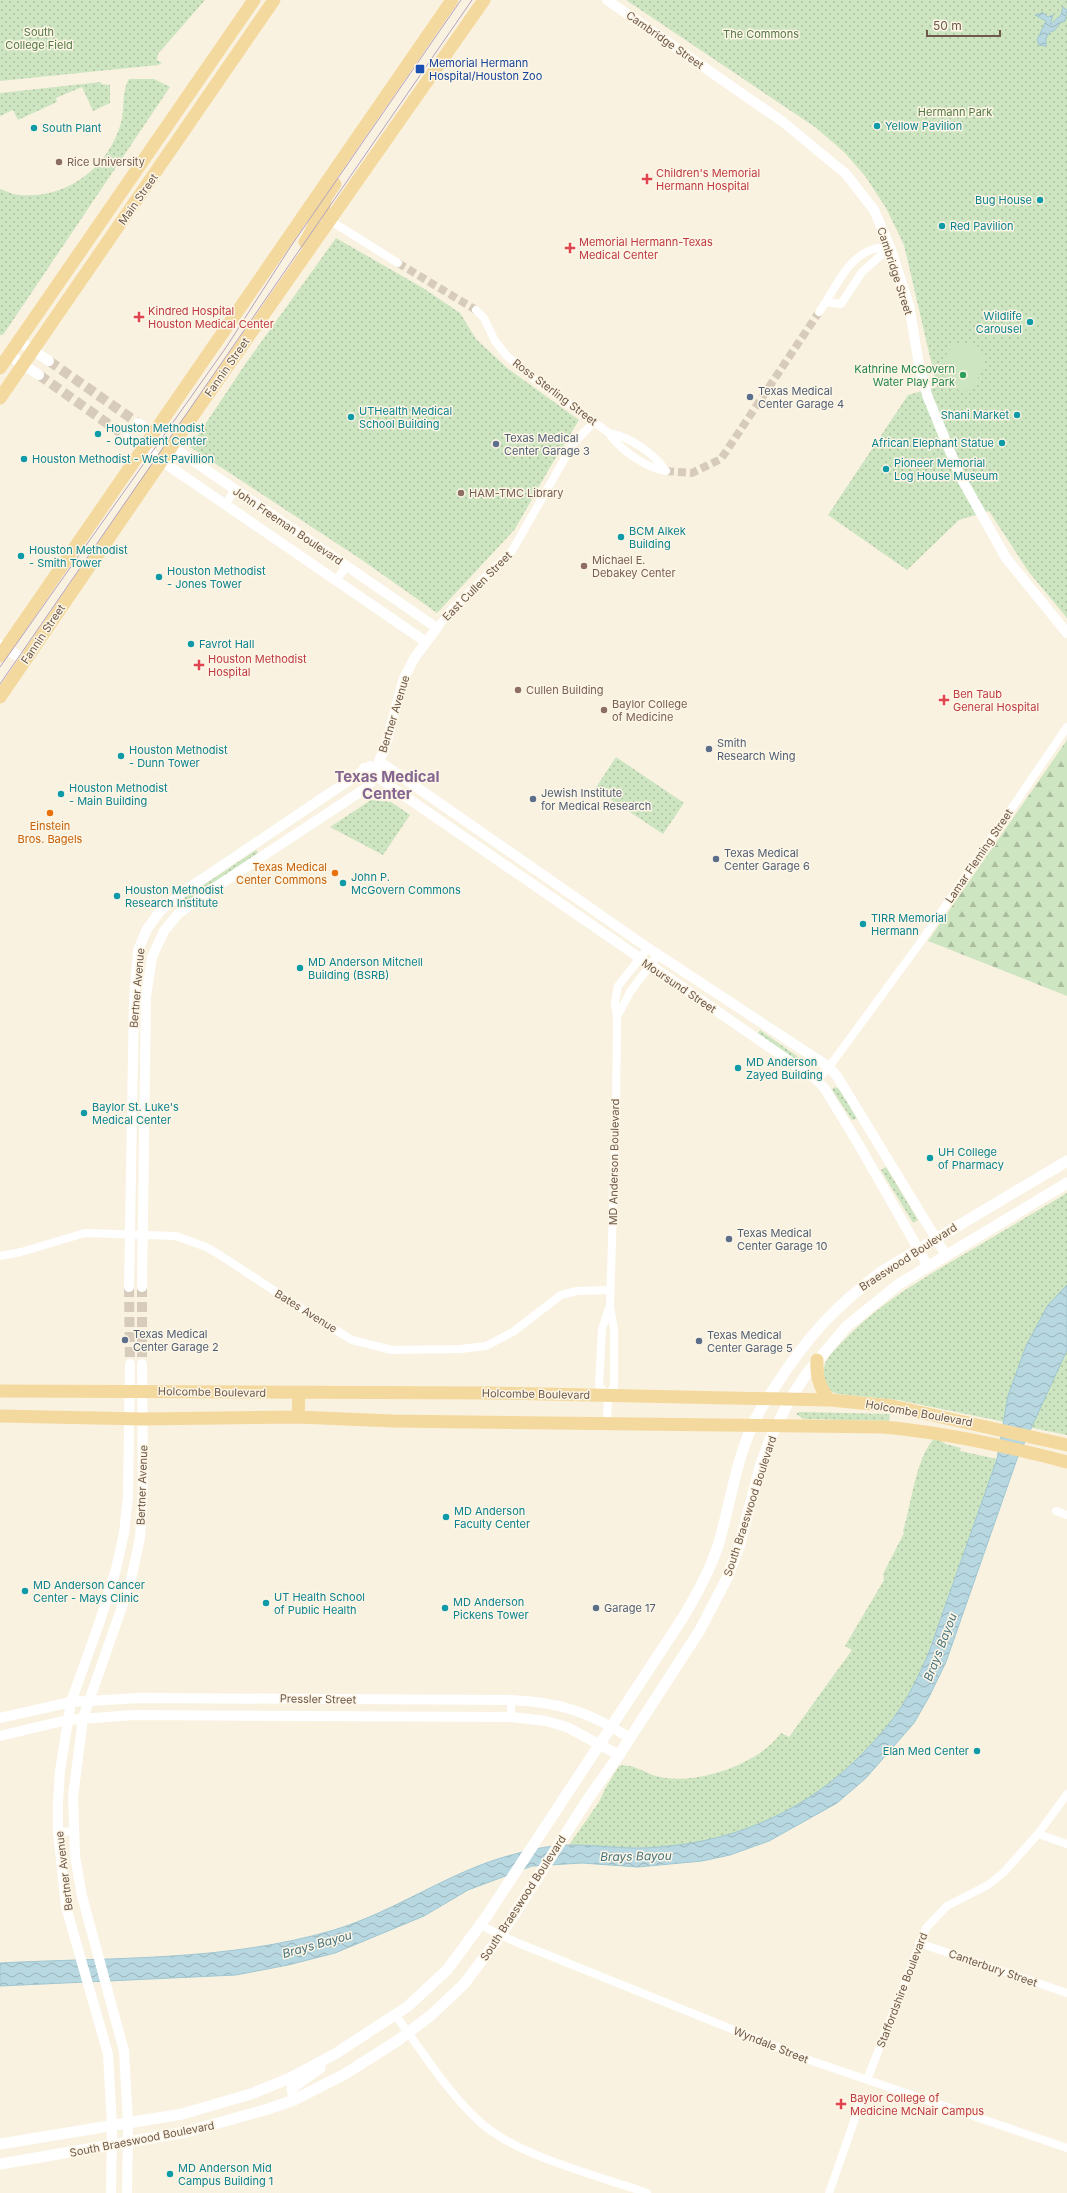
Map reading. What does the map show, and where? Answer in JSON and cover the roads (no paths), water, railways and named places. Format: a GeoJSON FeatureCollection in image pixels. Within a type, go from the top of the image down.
{"type":"FeatureCollection","features":[{"type":"Feature","properties":{"kind":"main road","name":"Main Street"},"geometry":{"type":"LineString","coordinates":[[0,368],[254,0]]}},
{"type":"Feature","properties":{"kind":"main road","name":"Main Street"},"geometry":{"type":"LineString","coordinates":[[0,398],[274,0]]}},
{"type":"Feature","properties":{"kind":"main road","name":"Fannin Street"},"geometry":{"type":"LineString","coordinates":[[2,650],[154,434],[452,0]]}},
{"type":"Feature","properties":{"kind":"main road","name":"Fannin Street"},"geometry":{"type":"LineString","coordinates":[[0,697],[284,284],[387,141],[484,0]]}},
{"type":"Feature","properties":{"kind":"main road"},"geometry":{"type":"LineString","coordinates":[[329,220],[323,209],[326,197],[343,172],[345,156]]}},
{"type":"Feature","properties":{"kind":"main road"},"geometry":{"type":"LineString","coordinates":[[284,284],[293,260],[313,230],[315,218],[310,206]]}},
{"type":"Feature","properties":{"kind":"main road"},"geometry":{"type":"LineString","coordinates":[[2,650],[25,660]]}},
{"type":"Feature","properties":{"kind":"main road","name":"Braeswood Boulevard"},"geometry":{"type":"LineString","coordinates":[[752,1426],[789,1364],[808,1338],[832,1312],[856,1290],[918,1249],[1067,1161]]}},
{"type":"Feature","properties":{"kind":"main road","name":"Braeswood Boulevard"},"geometry":{"type":"LineString","coordinates":[[776,1426],[790,1399],[817,1360],[847,1326],[871,1305],[928,1266],[1067,1183]]}},
{"type":"Feature","properties":{"kind":"main road"},"geometry":{"type":"LineString","coordinates":[[817,1360],[818,1378],[825,1395],[830,1400]]}},
{"type":"Feature","properties":{"kind":"main road","name":"Holcombe Boulevard"},"geometry":{"type":"LineString","coordinates":[[0,1391],[608,1395],[830,1400],[892,1406],[966,1421],[1066,1445]]}},
{"type":"Feature","properties":{"kind":"main road"},"geometry":{"type":"LineString","coordinates":[[298,1417],[299,1393]]}},
{"type":"Feature","properties":{"kind":"main road","name":"Holcombe Boulevard"},"geometry":{"type":"LineString","coordinates":[[0,1416],[128,1418],[298,1417],[393,1421],[882,1427],[923,1430],[961,1437],[1064,1461]]}},
{"type":"Feature","properties":{"kind":"main road","name":"South Braeswood Boulevard"},"geometry":{"type":"LineString","coordinates":[[0,2144],[182,2114],[232,2101],[271,2087],[335,2054],[396,2016],[447,1970],[483,1921],[682,1620],[707,1573],[718,1545],[730,1494],[752,1426]]}},
{"type":"Feature","properties":{"kind":"main road","name":"South Braeswood Boulevard"},"geometry":{"type":"LineString","coordinates":[[0,2164],[186,2132],[238,2120],[294,2100],[345,2074],[409,2033],[430,2016],[464,1984],[501,1935],[588,1799],[619,1755],[700,1630],[727,1578],[739,1547],[760,1467],[776,1426]]}},
{"type":"Feature","properties":{"kind":"main road"},"geometry":{"type":"LineString","coordinates":[[294,2100],[292,2088],[317,2071],[335,2054]]}},
{"type":"Feature","properties":{"kind":"main road"},"geometry":{"type":"LineString","coordinates":[[232,2101],[238,2120]]}},
{"type":"Feature","properties":{"kind":"street","name":"Cambridge Street"},"geometry":{"type":"LineString","coordinates":[[607,0],[783,122],[846,174],[874,210],[890,247],[909,305],[918,365],[927,395],[960,476],[1006,558],[1067,633]]}},
{"type":"Feature","properties":{"kind":"street"},"geometry":{"type":"LineString","coordinates":[[310,206],[329,220],[398,263]]}},
{"type":"Feature","properties":{"kind":"street"},"geometry":{"type":"LineString","coordinates":[[819,312],[847,270],[859,257],[874,249],[890,247]]}},
{"type":"Feature","properties":{"kind":"street"},"geometry":{"type":"LineString","coordinates":[[826,302],[841,304],[862,272],[890,247]]}},
{"type":"Feature","properties":{"kind":"street","name":"Ross Sterling Street"},"geometry":{"type":"LineString","coordinates":[[476,310],[484,318],[496,341],[507,356],[536,380],[609,433]]}},
{"type":"Feature","properties":{"kind":"street"},"geometry":{"type":"LineString","coordinates":[[19,341],[49,361]]}},
{"type":"Feature","properties":{"kind":"street"},"geometry":{"type":"LineString","coordinates":[[9,355],[39,375]]}},
{"type":"Feature","properties":{"kind":"street","name":"East Cullen Street"},"geometry":{"type":"LineString","coordinates":[[437,628],[451,610],[512,551],[573,444],[594,422]]}},
{"type":"Feature","properties":{"kind":"street","name":"John Freeman Boulevard"},"geometry":{"type":"LineString","coordinates":[[138,423],[437,628]]}},
{"type":"Feature","properties":{"kind":"street"},"geometry":{"type":"LineString","coordinates":[[609,433],[620,435],[648,452],[659,461],[666,472],[654,470],[615,443],[609,433]]}},
{"type":"Feature","properties":{"kind":"street","name":"John Freeman Boulevard"},"geometry":{"type":"LineString","coordinates":[[128,438],[426,642]]}},
{"type":"Feature","properties":{"kind":"street"},"geometry":{"type":"LineString","coordinates":[[225,505],[235,490]]}},
{"type":"Feature","properties":{"kind":"street"},"geometry":{"type":"LineString","coordinates":[[336,580],[347,566]]}},
{"type":"Feature","properties":{"kind":"street","name":"Bertner Avenue"},"geometry":{"type":"LineString","coordinates":[[142,1287],[146,997],[152,957],[164,931],[178,914],[205,894],[366,788],[375,777],[379,762],[386,748],[404,678],[415,656],[437,628]]}},
{"type":"Feature","properties":{"kind":"street","name":"Lamar Fleming Street"},"geometry":{"type":"LineString","coordinates":[[817,1080],[829,1067],[920,943],[1067,727]]}},
{"type":"Feature","properties":{"kind":"street","name":"Bertner Avenue"},"geometry":{"type":"LineString","coordinates":[[130,1287],[134,1000],[138,950],[147,929],[161,910],[186,890],[349,781],[364,768],[379,762]]}},
{"type":"Feature","properties":{"kind":"street","name":"Moursund Street"},"geometry":{"type":"LineString","coordinates":[[379,762],[658,955],[829,1067],[837,1076],[946,1255]]}},
{"type":"Feature","properties":{"kind":"street","name":"Moursund Street"},"geometry":{"type":"LineString","coordinates":[[364,768],[817,1080],[825,1089],[859,1145],[928,1266]]}},
{"type":"Feature","properties":{"kind":"street","name":"MD Anderson Boulevard"},"geometry":{"type":"LineString","coordinates":[[607,1423],[608,1395],[614,1387],[614,1329],[610,1307],[610,1290],[617,1018],[614,1002],[618,986],[638,958],[648,948]]}},
{"type":"Feature","properties":{"kind":"street","name":"MD Anderson Boulevard"},"geometry":{"type":"LineString","coordinates":[[617,1018],[630,992],[658,955]]}},
{"type":"Feature","properties":{"kind":"street","name":"Bates Avenue"},"geometry":{"type":"LineString","coordinates":[[0,1256],[21,1252],[85,1233],[176,1236],[206,1247],[352,1340],[392,1350],[461,1349],[486,1346],[513,1332],[561,1295],[577,1291],[610,1290]]}},
{"type":"Feature","properties":{"kind":"street","name":"MD Anderson Boulevard"},"geometry":{"type":"LineString","coordinates":[[608,1395],[599,1386],[602,1329],[610,1307]]}},
{"type":"Feature","properties":{"kind":"street","name":"Bertner Avenue"},"geometry":{"type":"LineString","coordinates":[[111,2193],[112,2126],[108,2054],[66,1907],[58,1832],[60,1771],[67,1720],[71,1702],[116,1569],[124,1532],[128,1496],[128,1391],[130,1364]]}},
{"type":"Feature","properties":{"kind":"street","name":"Bertner Avenue"},"geometry":{"type":"LineString","coordinates":[[127,2193],[128,2123],[124,2051],[82,1896],[75,1856],[74,1779],[83,1718],[124,1603],[130,1584],[140,1538],[143,1490],[142,1364]]}},
{"type":"Feature","properties":{"kind":"street"},"geometry":{"type":"LineString","coordinates":[[1056,1511],[1067,1514]]}},
{"type":"Feature","properties":{"kind":"street"},"geometry":{"type":"LineString","coordinates":[[107,1598],[124,1603]]}},
{"type":"Feature","properties":{"kind":"street"},"geometry":{"type":"LineString","coordinates":[[211,1715],[212,1698]]}},
{"type":"Feature","properties":{"kind":"street","name":"Pressler Street"},"geometry":{"type":"LineString","coordinates":[[0,1718],[71,1702],[89,1700],[212,1698],[511,1700],[544,1702],[568,1707],[612,1726],[630,1738]]}},
{"type":"Feature","properties":{"kind":"street"},"geometry":{"type":"LineString","coordinates":[[352,1700],[352,1717]]}},
{"type":"Feature","properties":{"kind":"street"},"geometry":{"type":"LineString","coordinates":[[375,1700],[375,1717]]}},
{"type":"Feature","properties":{"kind":"street"},"geometry":{"type":"LineString","coordinates":[[511,1700],[511,1717]]}},
{"type":"Feature","properties":{"kind":"street","name":"Pressler Street"},"geometry":{"type":"LineString","coordinates":[[0,1736],[67,1720],[134,1715],[511,1717],[546,1720],[567,1726],[619,1755]]}},
{"type":"Feature","properties":{"kind":"street","name":"Staffordshire Boulevard"},"geometry":{"type":"LineString","coordinates":[[867,2080],[926,1928],[947,1906],[988,1885],[1004,1872],[1038,1834],[1067,1794]]}},
{"type":"Feature","properties":{"kind":"street"},"geometry":{"type":"LineString","coordinates":[[58,1832],[74,1831]]}},
{"type":"Feature","properties":{"kind":"street"},"geometry":{"type":"LineString","coordinates":[[1038,1834],[1067,1844]]}},
{"type":"Feature","properties":{"kind":"street","name":"Wyndale Street"},"geometry":{"type":"LineString","coordinates":[[483,1921],[501,1935],[806,2059],[1067,2148]]}},
{"type":"Feature","properties":{"kind":"street","name":"Canterbury Street"},"geometry":{"type":"LineString","coordinates":[[919,1943],[1067,1994]]}},
{"type":"Feature","properties":{"kind":"street"},"geometry":{"type":"LineString","coordinates":[[396,2016],[446,2085],[482,2124],[511,2143],[535,2154],[647,2193]]}},
{"type":"Feature","properties":{"kind":"street"},"geometry":{"type":"LineString","coordinates":[[829,2193],[861,2101]]}},
{"type":"Feature","properties":{"kind":"water"},"geometry":{"type":"Polygon","coordinates":[[[1063,7],[1067,10],[1065,21],[1061,22],[1054,31],[1051,31],[1046,38],[1046,46],[1039,45],[1037,40],[1046,21],[1035,15],[1042,12],[1048,17],[1053,15],[1050,25],[1061,15],[1063,7]]]}},
{"type":"Feature","properties":{"kind":"water","name":"Brays Bayou"},"geometry":{"type":"Polygon","coordinates":[[[1067,1285],[1067,1350],[1017,1459],[946,1662],[929,1697],[914,1723],[866,1778],[837,1803],[769,1841],[730,1855],[702,1861],[638,1867],[582,1863],[532,1866],[468,1890],[424,1916],[335,1953],[288,1965],[236,1975],[0,1986],[0,1963],[210,1953],[252,1948],[293,1940],[334,1930],[357,1922],[469,1870],[491,1861],[515,1854],[536,1849],[571,1845],[648,1848],[689,1844],[717,1838],[745,1829],[796,1805],[820,1790],[843,1772],[865,1751],[889,1724],[905,1701],[916,1680],[929,1652],[997,1459],[1008,1396],[1026,1346],[1048,1305],[1067,1285]]]}},
{"type":"Feature","properties":{"kind":"tunnel"},"geometry":{"type":"LineString","coordinates":[[398,263],[476,310]]}},
{"type":"Feature","properties":{"kind":"tunnel"},"geometry":{"type":"LineString","coordinates":[[666,471],[692,473],[721,459],[819,312]]}},
{"type":"Feature","properties":{"kind":"tunnel"},"geometry":{"type":"LineString","coordinates":[[49,361],[138,423]]}},
{"type":"Feature","properties":{"kind":"tunnel"},"geometry":{"type":"LineString","coordinates":[[39,375],[128,438]]}},
{"type":"Feature","properties":{"kind":"tunnel"},"geometry":{"type":"LineString","coordinates":[[129,1287],[130,1364]]}},
{"type":"Feature","properties":{"kind":"tunnel"},"geometry":{"type":"LineString","coordinates":[[142,1287],[142,1364]]}},
{"type":"Feature","properties":{"kind":"tram line"},"geometry":{"type":"LineString","coordinates":[[0,667],[227,346],[291,246],[461,0]]}},
{"type":"Feature","properties":{"kind":"tram line"},"geometry":{"type":"LineString","coordinates":[[0,684],[472,0]]}},
{"type":"Feature","properties":{"kind":"place","name":"Memorial Hermann Hospital/Houston Zoo"},"geometry":{"type":"Point","coordinates":[420,69]}},
{"type":"Feature","properties":{"kind":"place","name":"Yellow Pavilion"},"geometry":{"type":"Point","coordinates":[877,126]}},
{"type":"Feature","properties":{"kind":"place","name":"South Plant"},"geometry":{"type":"Point","coordinates":[34,128]}},
{"type":"Feature","properties":{"kind":"place","name":"Rice University"},"geometry":{"type":"Point","coordinates":[59,162]}},
{"type":"Feature","properties":{"kind":"place","name":"Children's Memorial Hermann Hospital"},"geometry":{"type":"Point","coordinates":[647,179]}},
{"type":"Feature","properties":{"kind":"place","name":"Bug House"},"geometry":{"type":"Point","coordinates":[1040,200]}},
{"type":"Feature","properties":{"kind":"place","name":"Red Pavilion"},"geometry":{"type":"Point","coordinates":[942,226]}},
{"type":"Feature","properties":{"kind":"place","name":"Memorial Hermann-Texas Medical Center"},"geometry":{"type":"Point","coordinates":[570,248]}},
{"type":"Feature","properties":{"kind":"place","name":"Kindred Hospital Houston Medical Center"},"geometry":{"type":"Point","coordinates":[139,317]}},
{"type":"Feature","properties":{"kind":"place","name":"Wildlife Carousel"},"geometry":{"type":"Point","coordinates":[1030,322]}},
{"type":"Feature","properties":{"kind":"place","name":"Kathrine McGovern Water Play Park"},"geometry":{"type":"Point","coordinates":[963,375]}},
{"type":"Feature","properties":{"kind":"place","name":"Texas Medical Center Garage 4"},"geometry":{"type":"Point","coordinates":[750,397]}},
{"type":"Feature","properties":{"kind":"place","name":"Shani Market"},"geometry":{"type":"Point","coordinates":[1017,415]}},
{"type":"Feature","properties":{"kind":"place","name":"UTHealth Medical School Building"},"geometry":{"type":"Point","coordinates":[351,417]}},
{"type":"Feature","properties":{"kind":"place","name":"Houston Methodist - Outpatient Center"},"geometry":{"type":"Point","coordinates":[98,434]}},
{"type":"Feature","properties":{"kind":"place","name":"African Elephant Statue"},"geometry":{"type":"Point","coordinates":[1002,443]}},
{"type":"Feature","properties":{"kind":"place","name":"Texas Medical Center Garage 3"},"geometry":{"type":"Point","coordinates":[496,444]}},
{"type":"Feature","properties":{"kind":"place","name":"Houston Methodist - West Pavillion"},"geometry":{"type":"Point","coordinates":[24,459]}},
{"type":"Feature","properties":{"kind":"place","name":"Pioneer Memorial Log House Museum"},"geometry":{"type":"Point","coordinates":[886,469]}},
{"type":"Feature","properties":{"kind":"place","name":"HAM-TMC Library"},"geometry":{"type":"Point","coordinates":[461,493]}},
{"type":"Feature","properties":{"kind":"place","name":"BCM Alkek Building"},"geometry":{"type":"Point","coordinates":[621,537]}},
{"type":"Feature","properties":{"kind":"place","name":"Houston Methodist - Smith Tower"},"geometry":{"type":"Point","coordinates":[21,556]}},
{"type":"Feature","properties":{"kind":"place","name":"Michael E. Debakey Center"},"geometry":{"type":"Point","coordinates":[584,566]}},
{"type":"Feature","properties":{"kind":"place","name":"Houston Methodist - Jones Tower"},"geometry":{"type":"Point","coordinates":[159,577]}},
{"type":"Feature","properties":{"kind":"place","name":"Favrot Hall"},"geometry":{"type":"Point","coordinates":[191,644]}},
{"type":"Feature","properties":{"kind":"place","name":"Houston Methodist Hospital"},"geometry":{"type":"Point","coordinates":[199,665]}},
{"type":"Feature","properties":{"kind":"place","name":"Cullen Building"},"geometry":{"type":"Point","coordinates":[518,690]}},
{"type":"Feature","properties":{"kind":"place","name":"Ben Taub General Hospital"},"geometry":{"type":"Point","coordinates":[944,700]}},
{"type":"Feature","properties":{"kind":"place","name":"Baylor College of Medicine"},"geometry":{"type":"Point","coordinates":[604,710]}},
{"type":"Feature","properties":{"kind":"place","name":"Smith Research Wing"},"geometry":{"type":"Point","coordinates":[709,749]}},
{"type":"Feature","properties":{"kind":"place","name":"Houston Methodist - Dunn Tower"},"geometry":{"type":"Point","coordinates":[121,756]}},
{"type":"Feature","properties":{"kind":"place","name":"Houston Methodist - Main Building"},"geometry":{"type":"Point","coordinates":[61,794]}},
{"type":"Feature","properties":{"kind":"place","name":"Jewish Institute for Medical Research"},"geometry":{"type":"Point","coordinates":[533,799]}},
{"type":"Feature","properties":{"kind":"place","name":"Einstein Bros. Bagels"},"geometry":{"type":"Point","coordinates":[50,813]}},
{"type":"Feature","properties":{"kind":"place","name":"Texas Medical Center Garage 6"},"geometry":{"type":"Point","coordinates":[716,859]}},
{"type":"Feature","properties":{"kind":"place","name":"Texas Medical Center Commons"},"geometry":{"type":"Point","coordinates":[335,873]}},
{"type":"Feature","properties":{"kind":"place","name":"John P. McGovern Commons"},"geometry":{"type":"Point","coordinates":[343,883]}},
{"type":"Feature","properties":{"kind":"place","name":"Houston Methodist Research Institute"},"geometry":{"type":"Point","coordinates":[117,896]}},
{"type":"Feature","properties":{"kind":"place","name":"TIRR Memorial Hermann"},"geometry":{"type":"Point","coordinates":[863,924]}},
{"type":"Feature","properties":{"kind":"place","name":"MD Anderson Mitchell Building (BSRB)"},"geometry":{"type":"Point","coordinates":[300,968]}},
{"type":"Feature","properties":{"kind":"place","name":"MD Anderson Zayed Building"},"geometry":{"type":"Point","coordinates":[738,1068]}},
{"type":"Feature","properties":{"kind":"place","name":"Baylor St. Luke's Medical Center"},"geometry":{"type":"Point","coordinates":[84,1113]}},
{"type":"Feature","properties":{"kind":"place","name":"UH College of Pharmacy"},"geometry":{"type":"Point","coordinates":[930,1158]}},
{"type":"Feature","properties":{"kind":"place","name":"Texas Medical Center Garage 10"},"geometry":{"type":"Point","coordinates":[729,1239]}},
{"type":"Feature","properties":{"kind":"place","name":"Texas Medical Center Garage 2"},"geometry":{"type":"Point","coordinates":[125,1340]}},
{"type":"Feature","properties":{"kind":"place","name":"Texas Medical Center Garage 5"},"geometry":{"type":"Point","coordinates":[699,1341]}},
{"type":"Feature","properties":{"kind":"place","name":"MD Anderson Faculty Center"},"geometry":{"type":"Point","coordinates":[446,1517]}},
{"type":"Feature","properties":{"kind":"place","name":"MD Anderson Cancer Center - Mays Clinic"},"geometry":{"type":"Point","coordinates":[25,1591]}},
{"type":"Feature","properties":{"kind":"place","name":"UT Health School of Public Health"},"geometry":{"type":"Point","coordinates":[266,1603]}},
{"type":"Feature","properties":{"kind":"place","name":"MD Anderson Pickens Tower"},"geometry":{"type":"Point","coordinates":[445,1608]}},
{"type":"Feature","properties":{"kind":"place","name":"Garage 17"},"geometry":{"type":"Point","coordinates":[596,1608]}},
{"type":"Feature","properties":{"kind":"place","name":"Elan Med Center"},"geometry":{"type":"Point","coordinates":[977,1751]}},
{"type":"Feature","properties":{"kind":"place","name":"Baylor College of Medicine McNair Campus"},"geometry":{"type":"Point","coordinates":[841,2104]}},
{"type":"Feature","properties":{"kind":"place","name":"MD Anderson Mid Campus Building 1"},"geometry":{"type":"Point","coordinates":[170,2174]}},
{"type":"Feature","properties":{"kind":"district","name":"Texas Medical Center"},"geometry":{"type":"Point","coordinates":[387,784]}},
{"type":"Feature","properties":{"kind":"park label","name":"The Commons"},"geometry":{"type":"Point","coordinates":[761,34]}},
{"type":"Feature","properties":{"kind":"park label","name":"South College Field"},"geometry":{"type":"Point","coordinates":[39,38]}},
{"type":"Feature","properties":{"kind":"park label","name":"Hermann Park"},"geometry":{"type":"Point","coordinates":[955,112]}}]}
